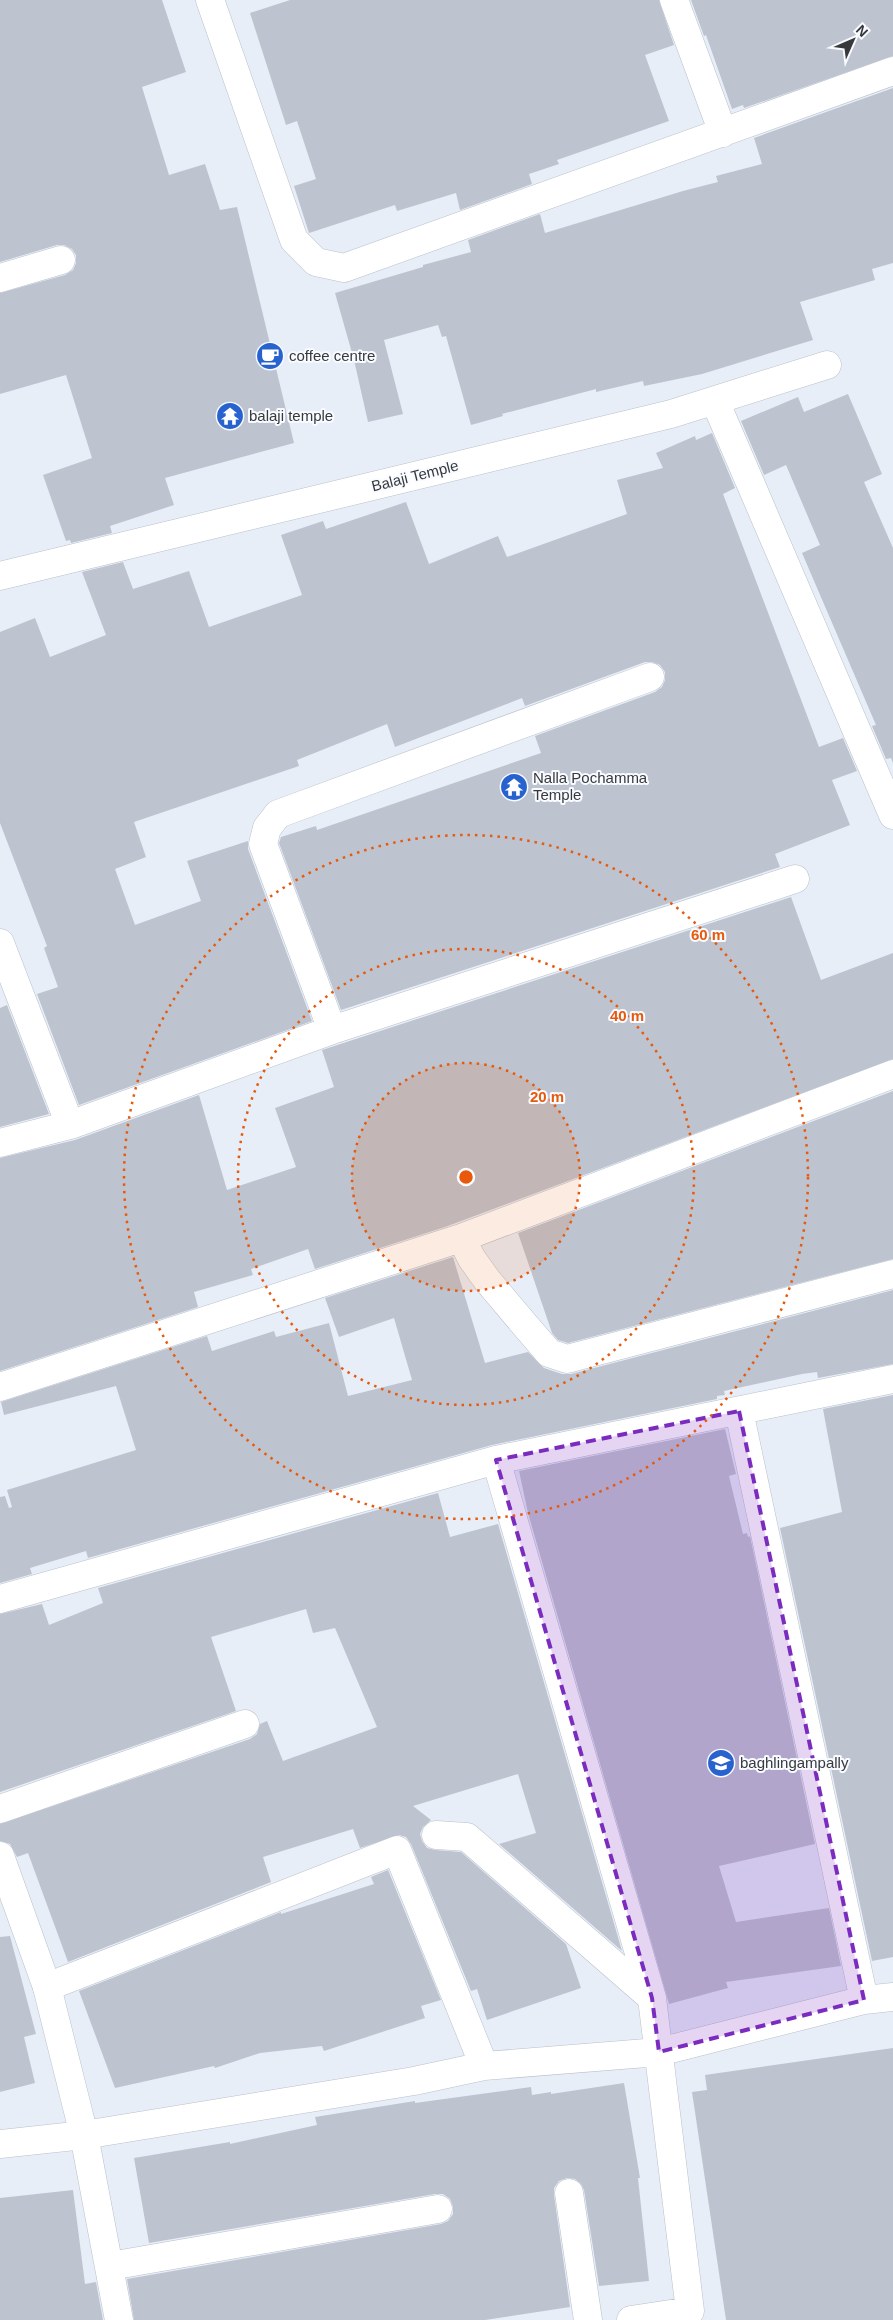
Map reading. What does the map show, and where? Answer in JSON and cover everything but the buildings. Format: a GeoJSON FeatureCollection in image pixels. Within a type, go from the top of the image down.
{"type":"FeatureCollection","features":[{"type":"Feature","properties":{"kind":"street"},"geometry":{"type":"LineString","coordinates":[[210,0],[294,240],[316,262],[344,268],[893,70]]}},
{"type":"Feature","properties":{"kind":"street"},"geometry":{"type":"LineString","coordinates":[[674,0],[723,132]]}},
{"type":"Feature","properties":{"kind":"street"},"geometry":{"type":"LineString","coordinates":[[0,278],[61,260]]}},
{"type":"Feature","properties":{"kind":"street","name":"Balaji Temple"},"geometry":{"type":"LineString","coordinates":[[0,576],[671,414],[827,365]]}},
{"type":"Feature","properties":{"kind":"street"},"geometry":{"type":"LineString","coordinates":[[715,401],[893,815]]}},
{"type":"Feature","properties":{"kind":"street"},"geometry":{"type":"LineString","coordinates":[[332,1030],[264,844],[267,828],[278,814],[650,677]]}},
{"type":"Feature","properties":{"kind":"street"},"geometry":{"type":"LineString","coordinates":[[0,1143],[70,1125],[332,1030],[794,879]]}},
{"type":"Feature","properties":{"kind":"street"},"geometry":{"type":"LineString","coordinates":[[0,943],[70,1125]]}},
{"type":"Feature","properties":{"kind":"street"},"geometry":{"type":"LineString","coordinates":[[0,1387],[462,1238],[893,1074]]}},
{"type":"Feature","properties":{"kind":"street"},"geometry":{"type":"LineString","coordinates":[[462,1238],[472,1259],[487,1280],[524,1324],[549,1353],[566,1359],[893,1274]]}},
{"type":"Feature","properties":{"kind":"street"},"geometry":{"type":"LineString","coordinates":[[0,1599],[496,1460],[893,1379]]}},
{"type":"Feature","properties":{"kind":"street"},"geometry":{"type":"LineString","coordinates":[[739,1411],[864,2000]]}},
{"type":"Feature","properties":{"kind":"street"},"geometry":{"type":"LineString","coordinates":[[496,1460],[652,1998],[690,2315],[630,2320]]}},
{"type":"Feature","properties":{"kind":"street"},"geometry":{"type":"LineString","coordinates":[[0,1808],[245,1724]]}},
{"type":"Feature","properties":{"kind":"street"},"geometry":{"type":"LineString","coordinates":[[436,1835],[467,1837],[652,1998]]}},
{"type":"Feature","properties":{"kind":"street"},"geometry":{"type":"LineString","coordinates":[[47,1986],[396,1850],[484,2066]]}},
{"type":"Feature","properties":{"kind":"street"},"geometry":{"type":"LineString","coordinates":[[0,1856],[47,1986],[84,2135],[110,2266],[118,2320]]}},
{"type":"Feature","properties":{"kind":"street"},"geometry":{"type":"LineString","coordinates":[[0,2144],[84,2135],[414,2081],[484,2066],[659,2052],[864,2000],[893,1997]]}},
{"type":"Feature","properties":{"kind":"street"},"geometry":{"type":"LineString","coordinates":[[569,2193],[588,2320]]}},
{"type":"Feature","properties":{"kind":"street"},"geometry":{"type":"LineString","coordinates":[[110,2266],[438,2209]]}},
{"type":"Feature","properties":{"kind":"highlighted area"},"geometry":{"type":"Polygon","coordinates":[[[739,1411],[864,2000],[659,2052],[652,1998],[496,1460],[739,1411]]]}},
{"type":"Feature","properties":{"kind":"place","name":"coffee centre"},"geometry":{"type":"Point","coordinates":[270,356]}},
{"type":"Feature","properties":{"kind":"place","name":"balaji temple"},"geometry":{"type":"Point","coordinates":[230,416]}},
{"type":"Feature","properties":{"kind":"place","name":"Nalla Pochamma Temple"},"geometry":{"type":"Point","coordinates":[514,787]}},
{"type":"Feature","properties":{"kind":"place","name":"baghlingampally"},"geometry":{"type":"Point","coordinates":[721,1763]}}]}
